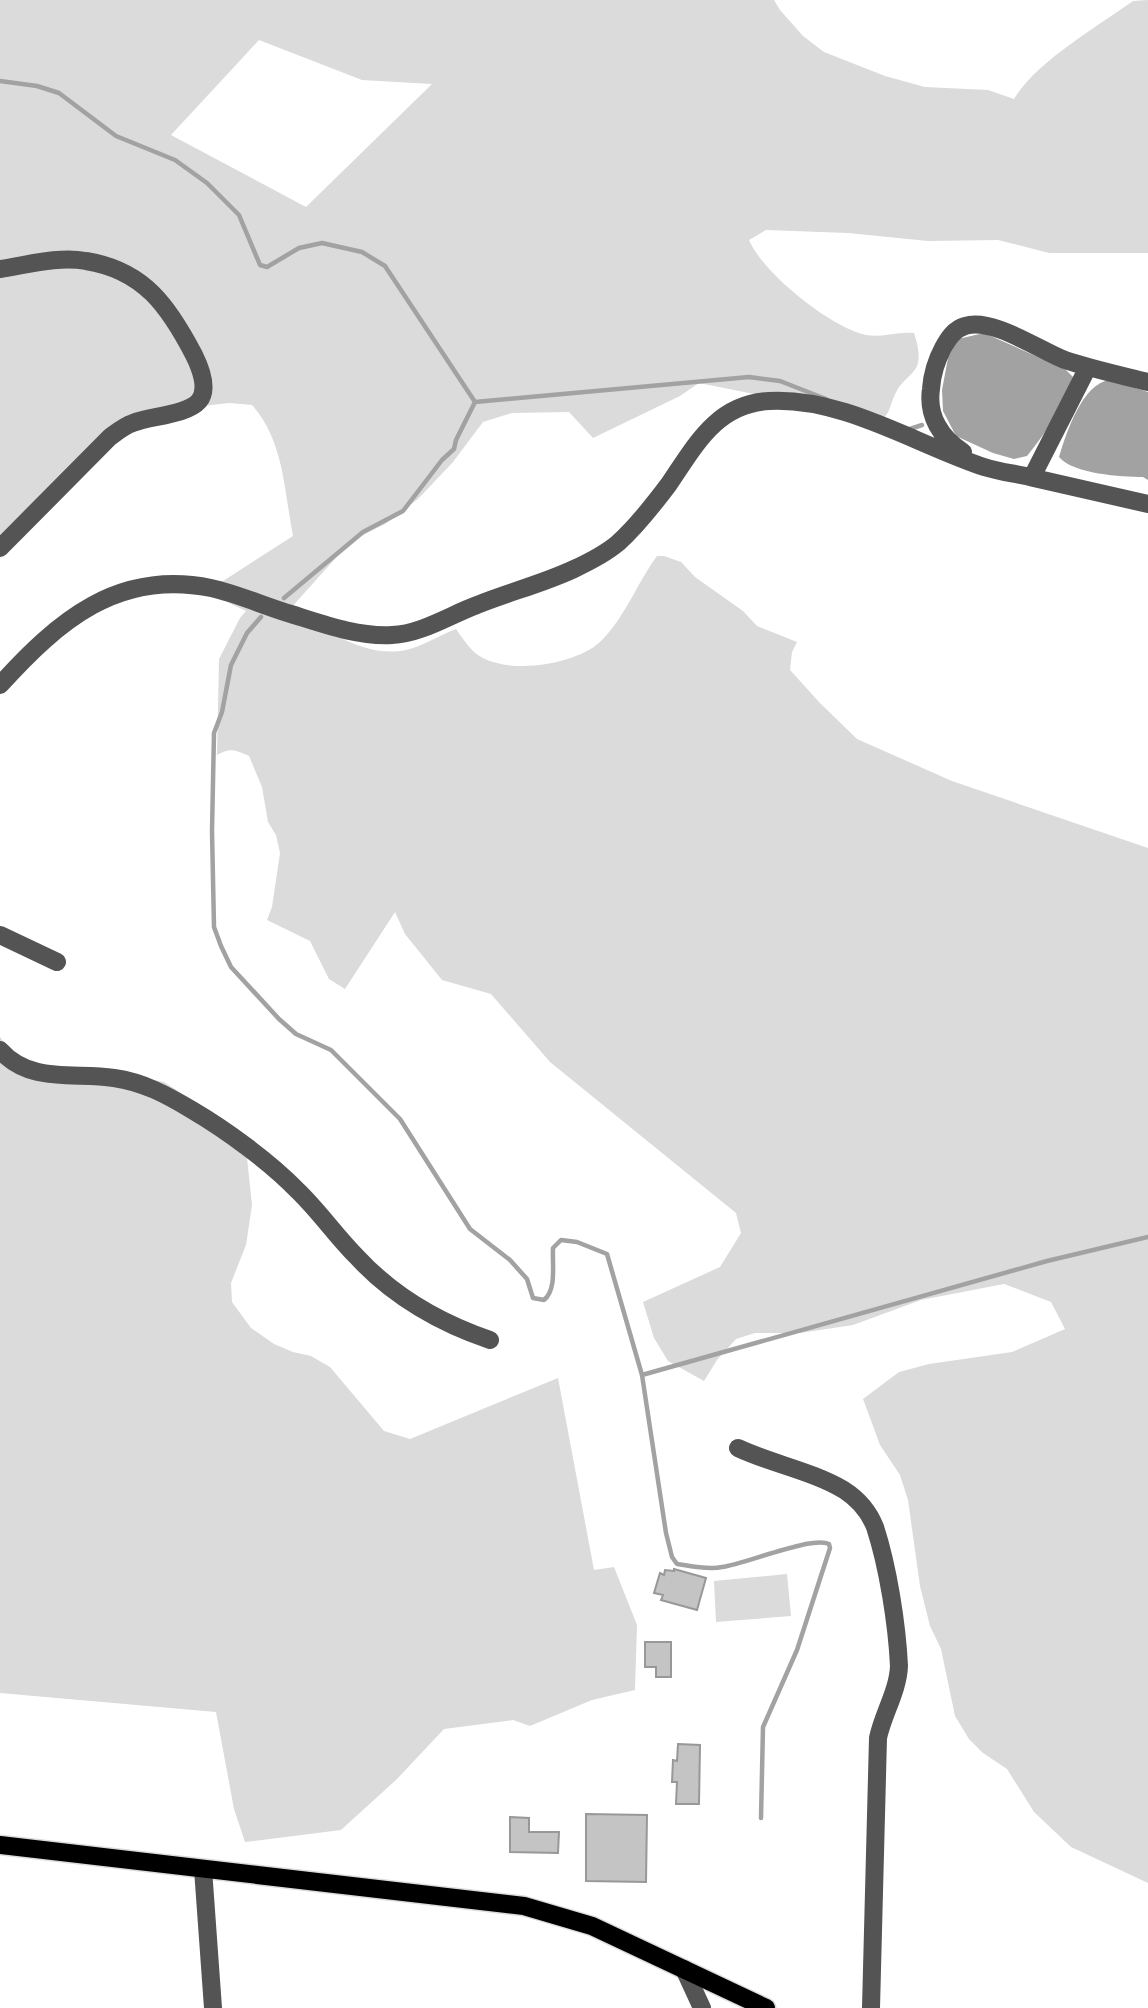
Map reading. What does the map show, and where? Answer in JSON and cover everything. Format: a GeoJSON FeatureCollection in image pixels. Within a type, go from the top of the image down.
{"type":"FeatureCollection","features":[{"type":"Feature","properties":{"kind":"main road"},"geometry":{"type":"LineString","coordinates":[[0,1845],[524,1906],[592,1926],[766,2008]]}},
{"type":"Feature","properties":{"kind":"street"},"geometry":{"type":"LineString","coordinates":[[0,268],[66,260],[86,261],[132,277],[153,292],[169,313],[200,367],[203,380],[202,397],[194,405],[132,423],[110,437],[0,548]]}},
{"type":"Feature","properties":{"kind":"street"},"geometry":{"type":"LineString","coordinates":[[986,467],[948,442],[932,412],[929,398],[938,358],[949,338],[966,326],[981,324],[1065,360],[1148,382]]}},
{"type":"Feature","properties":{"kind":"street"},"geometry":{"type":"LineString","coordinates":[[1032,477],[1088,367]]}},
{"type":"Feature","properties":{"kind":"street"},"geometry":{"type":"LineString","coordinates":[[0,685],[44,639],[73,617],[111,596],[144,585],[169,583],[208,587],[364,634],[393,635],[416,631],[480,603],[535,586],[603,554],[645,513],[710,426],[743,406],[766,401],[800,401],[837,410],[986,467],[1148,504]]}},
{"type":"Feature","properties":{"kind":"street"},"geometry":{"type":"LineString","coordinates":[[0,935],[57,961]]}},
{"type":"Feature","properties":{"kind":"street"},"geometry":{"type":"LineString","coordinates":[[0,1050],[13,1062],[30,1071],[116,1078],[137,1083],[157,1089],[195,1111],[280,1173],[358,1259],[389,1288],[448,1325],[490,1340]]}},
{"type":"Feature","properties":{"kind":"street"},"geometry":{"type":"LineString","coordinates":[[738,1448],[826,1481],[845,1491],[862,1504],[874,1526],[888,1585],[899,1676],[881,1722],[878,1738],[871,2008]]}},
{"type":"Feature","properties":{"kind":"street"},"geometry":{"type":"LineString","coordinates":[[203,1869],[213,2008]]}},
{"type":"Feature","properties":{"kind":"street"},"geometry":{"type":"LineString","coordinates":[[684,1969],[702,2008]]}},
{"type":"Feature","properties":{"kind":"shaded area"},"geometry":{"type":"Polygon","coordinates":[[[0,0],[774,0],[803,36],[824,52],[885,76],[925,87],[988,90],[1014,99],[1037,71],[1069,45],[1133,1],[1148,0],[1148,253],[1049,253],[998,240],[928,241],[848,233],[766,230],[749,240],[757,253],[768,268],[817,310],[851,330],[866,335],[914,333],[919,354],[917,366],[899,387],[882,420],[866,429],[808,405],[699,383],[680,396],[593,438],[569,412],[512,413],[483,422],[453,462],[418,499],[385,524],[351,541],[290,609],[345,640],[375,650],[406,650],[456,629],[473,651],[485,659],[518,666],[537,665],[573,657],[600,642],[617,622],[657,556],[664,556],[681,562],[695,577],[743,611],[757,626],[797,642],[792,652],[790,670],[857,739],[952,781],[1148,848],[1148,1883],[1071,1847],[1034,1812],[1007,1769],[983,1753],[969,1739],[955,1716],[941,1649],[930,1626],[920,1586],[908,1500],[900,1475],[880,1445],[863,1399],[899,1372],[929,1364],[1012,1352],[1065,1329],[1051,1302],[1004,1284],[921,1300],[853,1325],[800,1333],[755,1333],[736,1339],[717,1360],[704,1381],[668,1361],[654,1338],[643,1302],[720,1267],[741,1233],[736,1213],[550,1062],[491,994],[442,980],[405,934],[395,912],[345,989],[329,979],[310,941],[267,920],[272,907],[280,853],[276,835],[268,822],[262,787],[249,756],[233,750],[217,755],[219,659],[246,611],[206,592],[293,536],[277,450],[263,419],[252,405],[229,403],[178,409],[131,430],[0,543],[0,0]],[[259,40],[171,135],[306,207],[432,84],[362,80],[259,40]]]}},
{"type":"Feature","properties":{"kind":"shaded area"},"geometry":{"type":"Polygon","coordinates":[[[984,333],[1065,369],[1073,377],[1054,419],[1027,456],[1014,459],[993,453],[956,436],[943,411],[942,390],[948,358],[958,339],[984,333]]]}},
{"type":"Feature","properties":{"kind":"shaded area"},"geometry":{"type":"Polygon","coordinates":[[[1110,380],[1148,392],[1148,480],[1143,477],[1086,471],[1066,463],[1059,457],[1071,423],[1083,400],[1100,383],[1110,380]]]}},
{"type":"Feature","properties":{"kind":"shaded area"},"geometry":{"type":"Polygon","coordinates":[[[0,1037],[9,1049],[32,1064],[114,1071],[164,1082],[226,1122],[245,1139],[252,1205],[246,1245],[231,1283],[232,1302],[251,1328],[274,1344],[311,1356],[330,1367],[384,1431],[410,1439],[558,1378],[594,1570],[614,1567],[637,1625],[635,1690],[592,1700],[530,1726],[513,1720],[444,1729],[397,1779],[341,1830],[245,1842],[234,1809],[216,1712],[0,1693],[0,1037]]]}},
{"type":"Feature","properties":{"kind":"shaded area"},"geometry":{"type":"Polygon","coordinates":[[[787,1574],[791,1616],[716,1622],[714,1581],[787,1574]]]}},
{"type":"Feature","properties":{"kind":"building"},"geometry":{"type":"Polygon","coordinates":[[[674,1569],[706,1578],[697,1610],[661,1600],[663,1595],[654,1593],[660,1573],[664,1575],[665,1570],[674,1569]]]}},
{"type":"Feature","properties":{"kind":"building"},"geometry":{"type":"Polygon","coordinates":[[[645,1642],[671,1642],[671,1677],[656,1677],[656,1667],[645,1667],[645,1642]]]}},
{"type":"Feature","properties":{"kind":"building"},"geometry":{"type":"Polygon","coordinates":[[[678,1744],[700,1745],[699,1804],[676,1804],[677,1782],[672,1782],[673,1760],[677,1761],[678,1744]]]}},
{"type":"Feature","properties":{"kind":"building"},"geometry":{"type":"Polygon","coordinates":[[[586,1814],[647,1815],[646,1882],[586,1881],[586,1814]]]}},
{"type":"Feature","properties":{"kind":"building"},"geometry":{"type":"Polygon","coordinates":[[[510,1817],[529,1818],[529,1832],[559,1832],[558,1853],[510,1852],[510,1817]]]}},
{"type":"Feature","properties":{"kind":"waterway"},"geometry":{"type":"LineString","coordinates":[[0,81],[37,86],[59,93],[116,136],[175,160],[207,183],[239,215],[260,265],[267,267],[299,248],[322,243],[362,252],[385,266],[475,402]]}},
{"type":"Feature","properties":{"kind":"waterway"},"geometry":{"type":"LineString","coordinates":[[475,402],[749,377],[780,381],[826,399]]}},
{"type":"Feature","properties":{"kind":"waterway"},"geometry":{"type":"LineString","coordinates":[[284,598],[363,532],[403,511],[442,460],[454,449],[475,402]]}},
{"type":"Feature","properties":{"kind":"waterway"},"geometry":{"type":"LineString","coordinates":[[910,429],[922,425]]}},
{"type":"Feature","properties":{"kind":"waterway"},"geometry":{"type":"LineString","coordinates":[[261,617],[247,633],[231,665],[222,712],[214,733],[214,927],[231,967],[279,1019],[296,1034],[331,1050],[400,1119],[470,1229],[510,1260],[527,1279],[533,1298],[544,1300],[551,1290],[553,1248],[561,1240],[577,1242],[607,1254],[642,1375],[666,1533],[672,1557],[677,1564],[717,1568],[808,1544],[829,1544],[830,1548],[797,1650],[763,1727],[761,1818]]}},
{"type":"Feature","properties":{"kind":"waterway"},"geometry":{"type":"LineString","coordinates":[[642,1375],[1047,1261],[1148,1237]]}}]}
